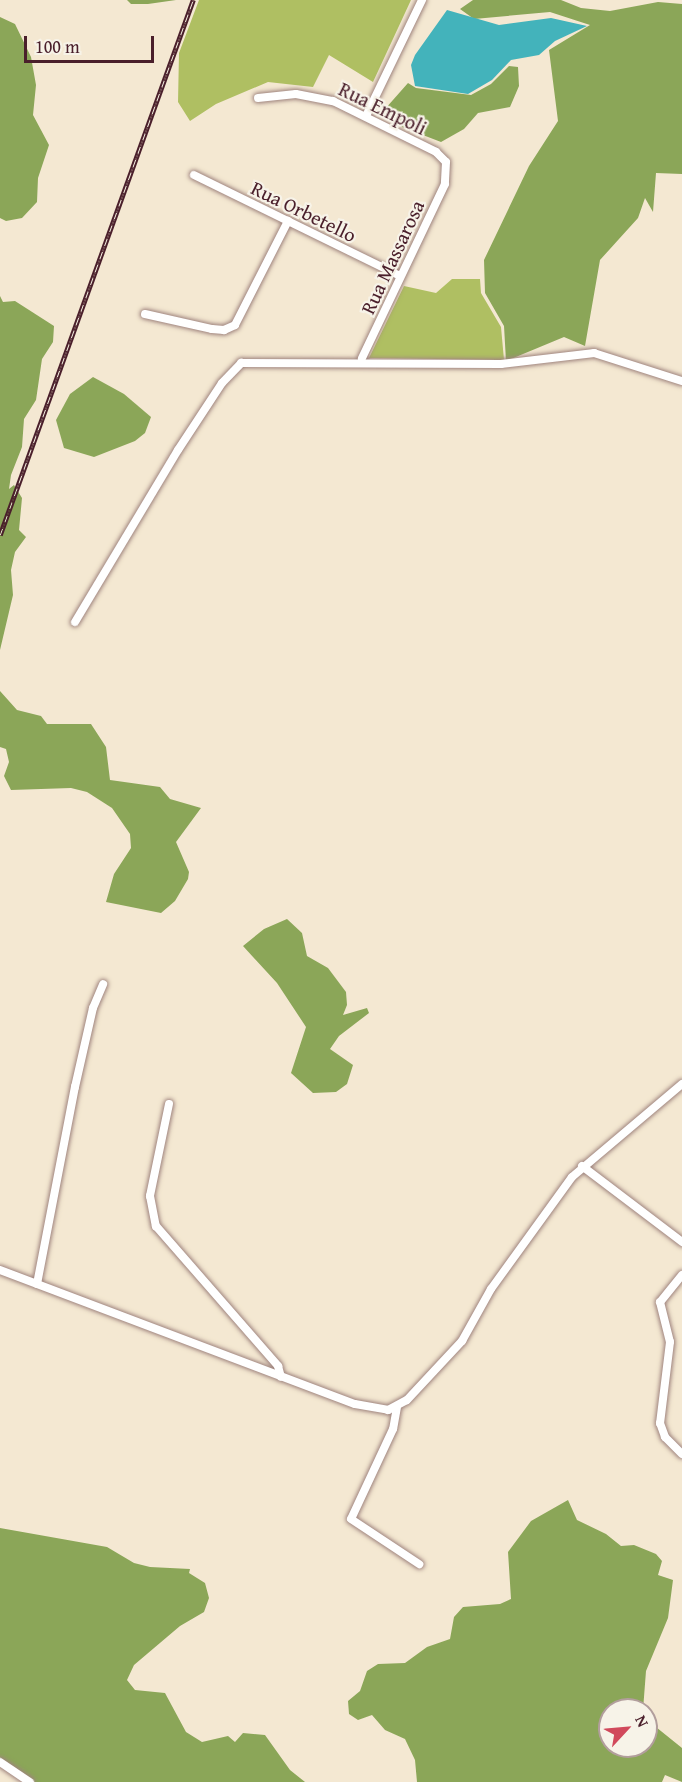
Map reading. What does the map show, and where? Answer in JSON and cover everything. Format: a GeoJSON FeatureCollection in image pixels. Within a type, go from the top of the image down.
{"type":"FeatureCollection","features":[{"type":"Feature","properties":{"kind":"street"},"geometry":{"type":"LineString","coordinates":[[366,117],[422,0]]}},
{"type":"Feature","properties":{"kind":"street","name":"Rua Empoli"},"geometry":{"type":"LineString","coordinates":[[258,98],[271,93],[318,96],[436,152],[448,169]]}},
{"type":"Feature","properties":{"kind":"street","name":"Rua Massarosa"},"geometry":{"type":"LineString","coordinates":[[362,358],[448,169]]}},
{"type":"Feature","properties":{"kind":"street","name":"Rua Orbetello"},"geometry":{"type":"LineString","coordinates":[[194,175],[400,276]]}},
{"type":"Feature","properties":{"kind":"street"},"geometry":{"type":"LineString","coordinates":[[145,314],[212,329],[224,330],[235,325],[288,221]]}},
{"type":"Feature","properties":{"kind":"street"},"geometry":{"type":"LineString","coordinates":[[75,622],[178,450],[227,376],[241,363],[501,364],[594,353],[682,381]]}},
{"type":"Feature","properties":{"kind":"street"},"geometry":{"type":"LineString","coordinates":[[37,1284],[75,1087],[93,1008],[104,984]]}},
{"type":"Feature","properties":{"kind":"street"},"geometry":{"type":"LineString","coordinates":[[0,1270],[281,1377],[380,1410],[397,1407],[435,1373],[462,1341],[510,1260],[582,1166],[682,1084]]}},
{"type":"Feature","properties":{"kind":"street"},"geometry":{"type":"LineString","coordinates":[[169,1104],[150,1196],[153,1216],[188,1266],[278,1366],[281,1377]]}},
{"type":"Feature","properties":{"kind":"street"},"geometry":{"type":"LineString","coordinates":[[582,1166],[682,1242]]}},
{"type":"Feature","properties":{"kind":"street"},"geometry":{"type":"LineString","coordinates":[[682,1275],[660,1302],[670,1342],[660,1423],[665,1437],[682,1454]]}},
{"type":"Feature","properties":{"kind":"street"},"geometry":{"type":"LineString","coordinates":[[397,1407],[393,1429],[351,1519],[419,1564]]}},
{"type":"Feature","properties":{"kind":"street"},"geometry":{"type":"LineString","coordinates":[[0,1762],[30,1782]]}},
{"type":"Feature","properties":{"kind":"green space"},"geometry":{"type":"Polygon","coordinates":[[[127,0],[176,0],[131,4],[127,0]]]}},
{"type":"Feature","properties":{"kind":"green space"},"geometry":{"type":"Polygon","coordinates":[[[199,0],[411,0],[373,82],[329,55],[313,87],[268,82],[216,104],[190,121],[178,102],[179,53],[199,0]]]}},
{"type":"Feature","properties":{"kind":"green space"},"geometry":{"type":"Polygon","coordinates":[[[473,0],[561,0],[581,8],[610,11],[658,2],[682,4],[682,174],[656,173],[653,212],[645,198],[638,218],[600,260],[585,346],[564,337],[506,361],[504,326],[485,293],[484,260],[529,166],[558,121],[549,50],[590,25],[550,12],[474,19],[460,9],[473,0]]]}},
{"type":"Feature","properties":{"kind":"green space"},"geometry":{"type":"Polygon","coordinates":[[[0,17],[15,24],[31,57],[36,85],[33,115],[49,145],[38,178],[37,202],[22,218],[6,221],[0,218],[0,17]]]}},
{"type":"Feature","properties":{"kind":"green space"},"geometry":{"type":"Polygon","coordinates":[[[509,66],[518,67],[519,86],[510,107],[478,113],[464,129],[441,142],[402,127],[397,117],[385,109],[408,83],[416,88],[471,95],[491,84],[509,66]]]}},
{"type":"Feature","properties":{"kind":"green space"},"geometry":{"type":"Polygon","coordinates":[[[452,279],[480,279],[481,293],[501,327],[504,360],[369,358],[404,286],[436,293],[452,279]]]}},
{"type":"Feature","properties":{"kind":"green space"},"geometry":{"type":"Polygon","coordinates":[[[0,296],[3,302],[15,301],[54,326],[53,342],[42,359],[36,400],[24,419],[22,447],[11,475],[9,489],[14,485],[22,498],[19,530],[26,537],[15,552],[11,570],[13,595],[0,650],[0,296]]]}},
{"type":"Feature","properties":{"kind":"green space"},"geometry":{"type":"Polygon","coordinates":[[[93,377],[124,394],[151,417],[145,433],[135,441],[94,457],[64,448],[56,420],[70,394],[93,377]]]}},
{"type":"Feature","properties":{"kind":"green space"},"geometry":{"type":"Polygon","coordinates":[[[0,691],[17,710],[41,716],[47,724],[91,724],[106,747],[110,780],[160,787],[170,799],[201,808],[176,842],[189,872],[188,879],[175,901],[161,913],[106,902],[114,874],[131,848],[130,834],[112,808],[87,792],[71,788],[11,790],[4,776],[9,762],[6,749],[0,747],[0,691]]]}},
{"type":"Feature","properties":{"kind":"green space"},"geometry":{"type":"Polygon","coordinates":[[[287,919],[302,933],[307,956],[328,968],[346,992],[347,1005],[343,1015],[367,1008],[369,1013],[339,1036],[330,1049],[353,1065],[347,1084],[336,1092],[313,1093],[291,1073],[306,1027],[277,983],[243,946],[264,929],[287,919]]]}},
{"type":"Feature","properties":{"kind":"green space"},"geometry":{"type":"Polygon","coordinates":[[[568,1500],[577,1520],[606,1534],[621,1546],[634,1545],[656,1554],[662,1561],[658,1575],[673,1580],[668,1618],[646,1671],[644,1698],[598,1698],[598,1758],[658,1758],[658,1729],[682,1748],[682,1782],[665,1775],[662,1782],[417,1782],[415,1760],[405,1739],[385,1730],[372,1715],[358,1720],[349,1714],[348,1701],[360,1691],[367,1671],[378,1664],[405,1663],[427,1647],[450,1639],[454,1617],[463,1607],[500,1604],[511,1599],[508,1552],[531,1521],[568,1500]]]}},
{"type":"Feature","properties":{"kind":"green space"},"geometry":{"type":"Polygon","coordinates":[[[0,1528],[107,1547],[134,1563],[150,1567],[190,1569],[189,1573],[205,1583],[209,1598],[204,1612],[180,1626],[134,1665],[127,1680],[135,1690],[165,1693],[186,1732],[202,1742],[228,1736],[235,1742],[243,1733],[265,1735],[290,1770],[305,1782],[35,1782],[0,1761],[0,1528]]]}},
{"type":"Feature","properties":{"kind":"water"},"geometry":{"type":"Polygon","coordinates":[[[447,10],[499,25],[551,18],[587,26],[555,41],[539,55],[511,60],[492,80],[468,94],[415,86],[411,65],[415,55],[447,10]]]}},
{"type":"Feature","properties":{"kind":"railway"},"geometry":{"type":"LineString","coordinates":[[0,535],[193,0]]}}]}
